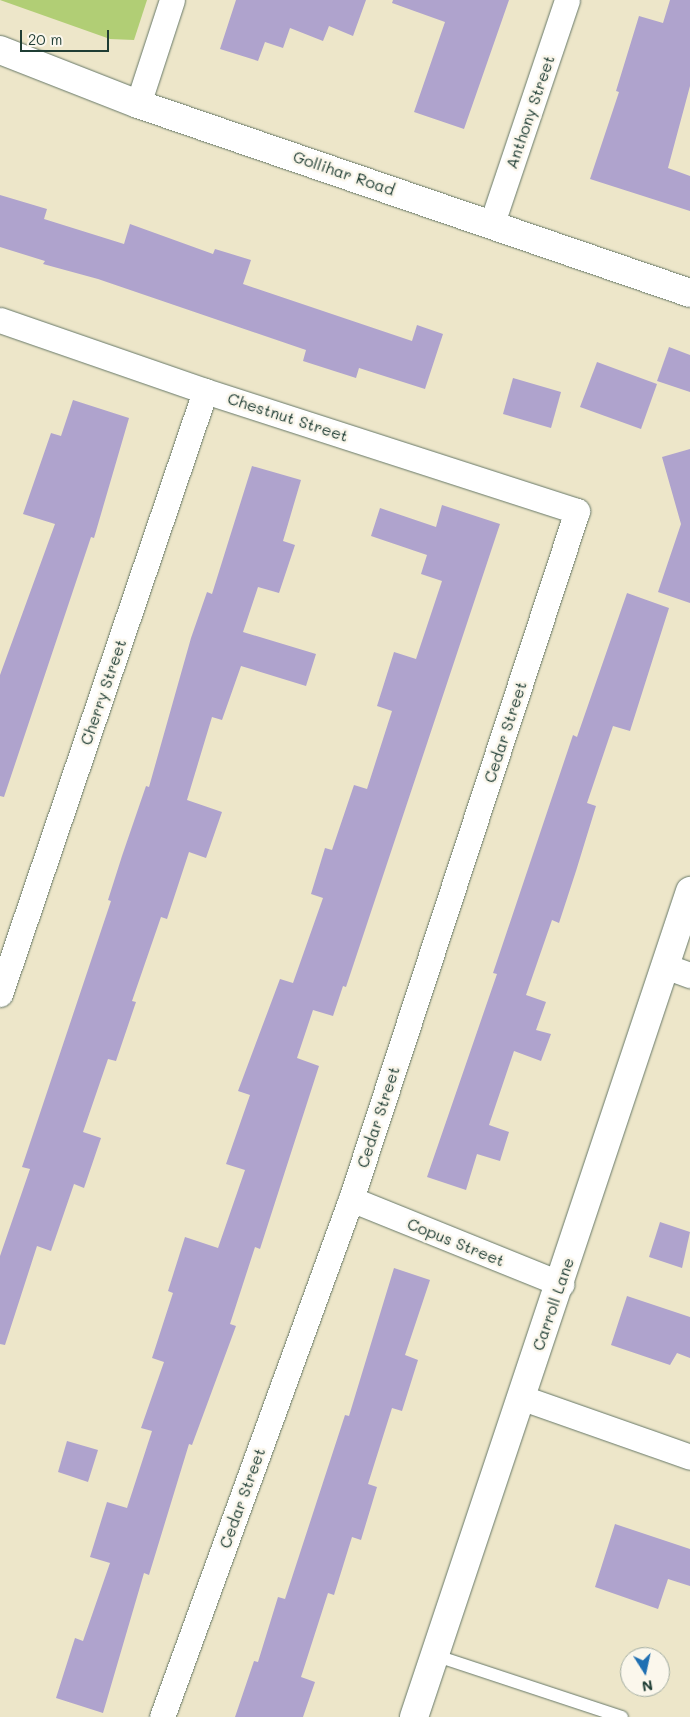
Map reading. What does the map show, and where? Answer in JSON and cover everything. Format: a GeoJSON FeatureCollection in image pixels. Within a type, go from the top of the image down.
{"type":"FeatureCollection","features":[{"type":"Feature","properties":{"kind":"street"},"geometry":{"type":"LineString","coordinates":[[138,104],[172,0]]}},
{"type":"Feature","properties":{"kind":"street","name":"Anthony Street"},"geometry":{"type":"LineString","coordinates":[[492,223],[567,0]]}},
{"type":"Feature","properties":{"kind":"street","name":"Gollihar Road"},"geometry":{"type":"LineString","coordinates":[[0,50],[138,104],[492,223],[690,293]]}},
{"type":"Feature","properties":{"kind":"street","name":"Chestnut Street"},"geometry":{"type":"LineString","coordinates":[[0,320],[205,391],[577,511]]}},
{"type":"Feature","properties":{"kind":"street","name":"Cherry Street"},"geometry":{"type":"LineString","coordinates":[[0,994],[205,391]]}},
{"type":"Feature","properties":{"kind":"street","name":"Cedar Street"},"geometry":{"type":"LineString","coordinates":[[162,1717],[351,1200],[577,511]]}},
{"type":"Feature","properties":{"kind":"street","name":"Carroll Lane"},"geometry":{"type":"LineString","coordinates":[[414,1717],[520,1398],[678,970],[690,891]]}},
{"type":"Feature","properties":{"kind":"street","name":"Copus Street"},"geometry":{"type":"LineString","coordinates":[[351,1200],[561,1284]]}},
{"type":"Feature","properties":{"kind":"street"},"geometry":{"type":"LineString","coordinates":[[520,1398],[690,1457]]}},
{"type":"Feature","properties":{"kind":"lane"},"geometry":{"type":"LineString","coordinates":[[434,1655],[622,1717]]}},
{"type":"Feature","properties":{"kind":"green space"},"geometry":{"type":"Polygon","coordinates":[[[0,0],[147,0],[134,40],[110,39],[0,0]]]}},
{"type":"Feature","properties":{"kind":"building"},"geometry":{"type":"Polygon","coordinates":[[[236,0],[366,0],[353,36],[329,26],[323,41],[290,28],[283,48],[265,42],[258,61],[220,49],[236,0]]]}},
{"type":"Feature","properties":{"kind":"building"},"geometry":{"type":"Polygon","coordinates":[[[393,0],[509,0],[464,129],[414,112],[445,22],[392,3],[393,0]]]}},
{"type":"Feature","properties":{"kind":"building"},"geometry":{"type":"Polygon","coordinates":[[[670,0],[690,0],[690,86],[668,168],[690,176],[690,211],[590,179],[619,92],[616,91],[639,16],[663,23],[670,0]]]}},
{"type":"Feature","properties":{"kind":"building"},"geometry":{"type":"Polygon","coordinates":[[[0,195],[47,209],[44,219],[124,244],[130,224],[213,254],[215,249],[251,260],[243,284],[412,341],[417,325],[443,334],[425,389],[359,368],[356,378],[303,361],[306,350],[98,279],[43,264],[45,261],[0,247],[0,195]]]}},
{"type":"Feature","properties":{"kind":"building"},"geometry":{"type":"Polygon","coordinates":[[[669,347],[690,355],[690,392],[657,381],[669,347]]]}},
{"type":"Feature","properties":{"kind":"building"},"geometry":{"type":"Polygon","coordinates":[[[597,362],[657,384],[641,429],[580,407],[597,362]]]}},
{"type":"Feature","properties":{"kind":"building"},"geometry":{"type":"Polygon","coordinates":[[[513,378],[561,392],[551,428],[503,414],[513,378]]]}},
{"type":"Feature","properties":{"kind":"building"},"geometry":{"type":"Polygon","coordinates":[[[73,400],[129,418],[94,538],[91,537],[4,797],[0,796],[0,675],[55,524],[23,514],[51,433],[61,436],[73,400]]]}},
{"type":"Feature","properties":{"kind":"building"},"geometry":{"type":"Polygon","coordinates":[[[690,449],[690,603],[658,592],[681,524],[662,457],[690,449]]]}},
{"type":"Feature","properties":{"kind":"building"},"geometry":{"type":"Polygon","coordinates":[[[252,466],[301,480],[283,541],[295,545],[279,593],[258,587],[243,632],[316,654],[306,686],[241,666],[222,720],[212,717],[187,800],[222,812],[206,858],[189,852],[167,919],[161,917],[132,1001],[136,1002],[116,1061],[108,1059],[83,1132],[101,1138],[84,1188],[74,1184],[51,1251],[37,1246],[5,1345],[0,1344],[0,1256],[30,1169],[22,1167],[111,901],[108,900],[122,856],[146,786],[149,787],[191,638],[207,592],[212,594],[252,466]]]}},
{"type":"Feature","properties":{"kind":"building"},"geometry":{"type":"Polygon","coordinates":[[[442,505],[500,524],[346,987],[343,986],[333,1016],[313,1010],[297,1058],[319,1066],[260,1249],[255,1247],[230,1324],[236,1326],[192,1445],[189,1444],[149,1575],[144,1573],[103,1713],[56,1698],[75,1638],[83,1641],[110,1563],[90,1557],[107,1502],[127,1508],[152,1431],[141,1428],[164,1362],[152,1358],[173,1293],[168,1291],[185,1237],[218,1248],[245,1170],[226,1164],[250,1095],[238,1091],[280,979],[293,983],[323,898],[311,894],[325,848],[332,850],[354,785],[367,789],[392,711],[377,706],[394,652],[416,659],[442,581],[421,574],[427,555],[371,536],[380,508],[436,527],[442,505]]]}},
{"type":"Feature","properties":{"kind":"building"},"geometry":{"type":"Polygon","coordinates":[[[627,593],[669,608],[630,731],[613,726],[587,803],[596,806],[576,871],[559,923],[552,920],[526,995],[546,1002],[536,1030],[551,1034],[541,1061],[514,1051],[489,1125],[509,1132],[500,1161],[477,1154],[466,1190],[427,1177],[497,974],[493,973],[573,735],[577,737],[627,593]]]}},
{"type":"Feature","properties":{"kind":"building"},"geometry":{"type":"Polygon","coordinates":[[[660,1222],[690,1232],[682,1268],[649,1257],[660,1222]]]}},
{"type":"Feature","properties":{"kind":"building"},"geometry":{"type":"Polygon","coordinates":[[[394,1268],[430,1280],[405,1355],[418,1360],[402,1411],[392,1408],[368,1484],[377,1487],[361,1540],[352,1537],[334,1595],[328,1593],[301,1677],[315,1682],[303,1717],[235,1717],[254,1661],[258,1662],[278,1597],[285,1599],[345,1415],[349,1416],[394,1268]]]}},
{"type":"Feature","properties":{"kind":"building"},"geometry":{"type":"Polygon","coordinates":[[[627,1296],[690,1317],[690,1358],[677,1353],[670,1365],[611,1345],[627,1296]]]}},
{"type":"Feature","properties":{"kind":"building"},"geometry":{"type":"Polygon","coordinates":[[[67,1441],[98,1450],[88,1482],[58,1472],[67,1441]]]}},
{"type":"Feature","properties":{"kind":"building"},"geometry":{"type":"Polygon","coordinates":[[[615,1524],[690,1549],[690,1586],[668,1579],[658,1609],[595,1587],[615,1524]]]}}]}
